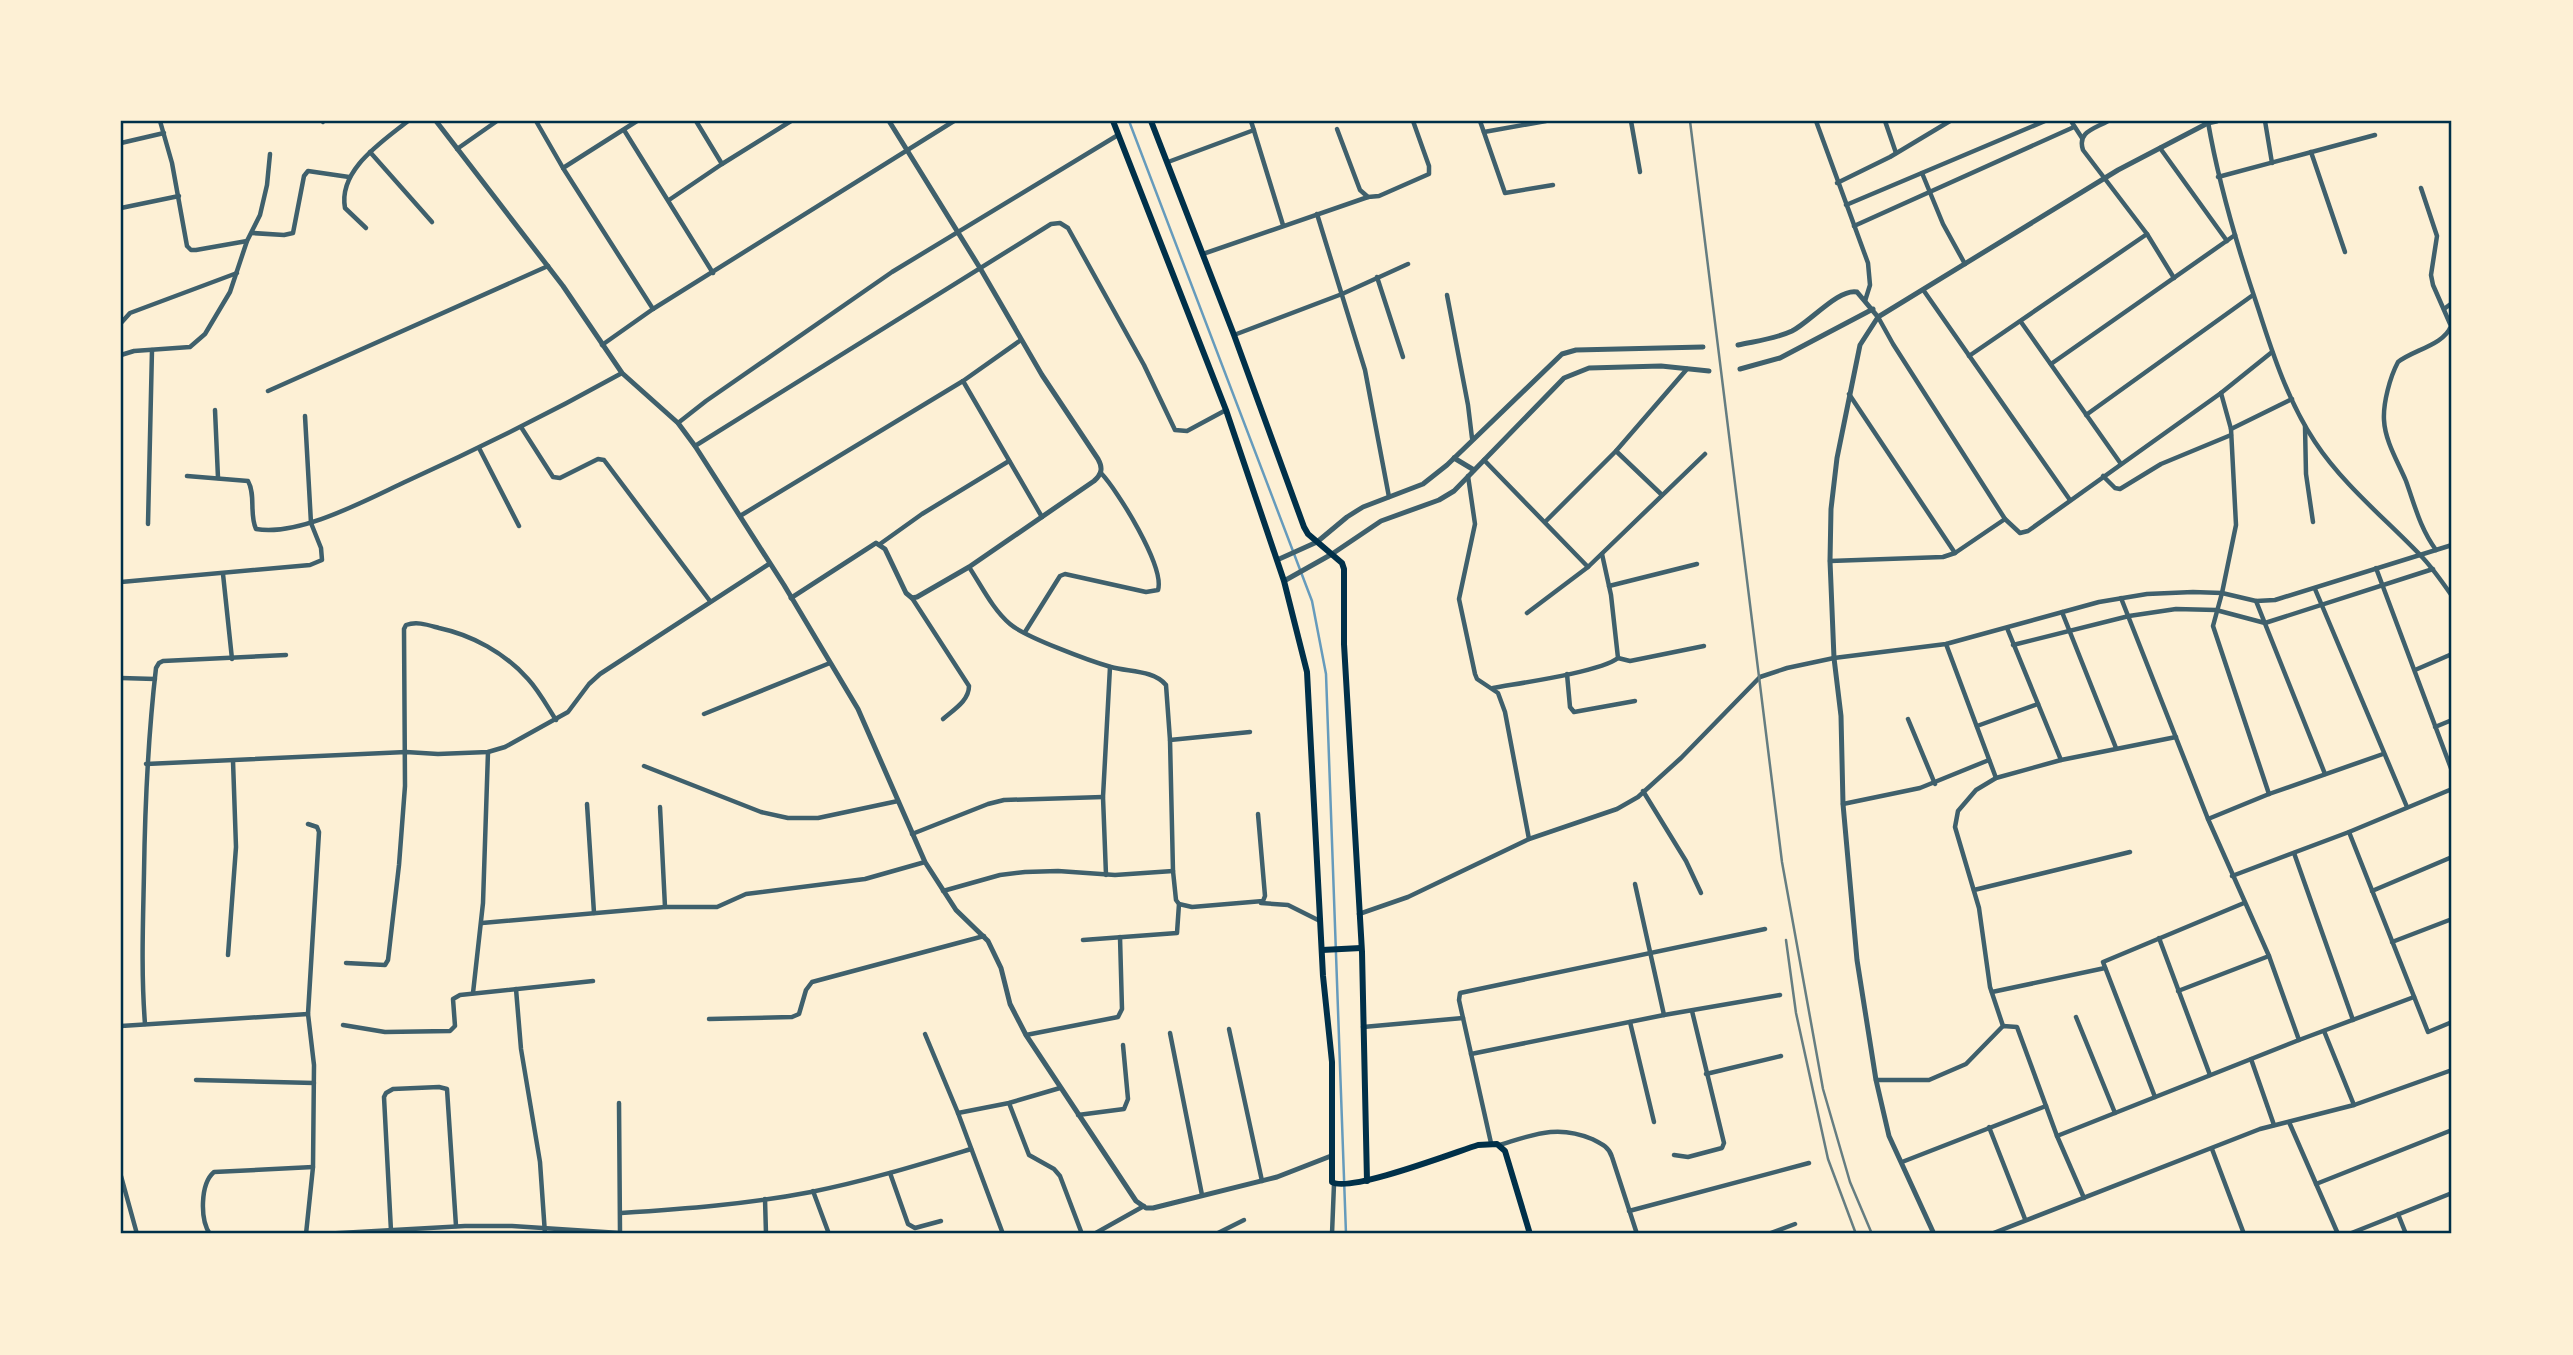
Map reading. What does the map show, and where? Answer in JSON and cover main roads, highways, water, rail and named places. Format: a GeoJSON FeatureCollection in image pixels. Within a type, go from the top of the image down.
{"type":"FeatureCollection","features":[{"type":"Feature","properties":{"kind":"main road"},"geometry":{"type":"LineString","coordinates":[[1113,121],[1226,411],[1284,581],[1307,672],[1320,921],[1332,1062],[1331,1179],[1337,1185],[1358,1183],[1495,1144],[1505,1152],[1530,1234]]}},
{"type":"Feature","properties":{"kind":"main road"},"geometry":{"type":"LineString","coordinates":[[1151,121],[1301,518],[1308,534],[1332,554],[1344,569],[1345,644],[1362,948],[1367,1181]]}},
{"type":"Feature","properties":{"kind":"main road"},"geometry":{"type":"LineString","coordinates":[[1322,950],[1362,948]]}},
{"type":"Feature","properties":{"kind":"waterway"},"geometry":{"type":"LineString","coordinates":[[1129,121],[1312,601],[1326,674],[1346,1234]]}},
{"type":"Feature","properties":{"kind":"railway"},"geometry":{"type":"LineString","coordinates":[[1690,121],[1782,862],[1823,1089],[1850,1182],[1872,1234]]}},
{"type":"Feature","properties":{"kind":"railway"},"geometry":{"type":"LineString","coordinates":[[1786,940],[1796,1013],[1828,1159],[1856,1234]]}}]}
